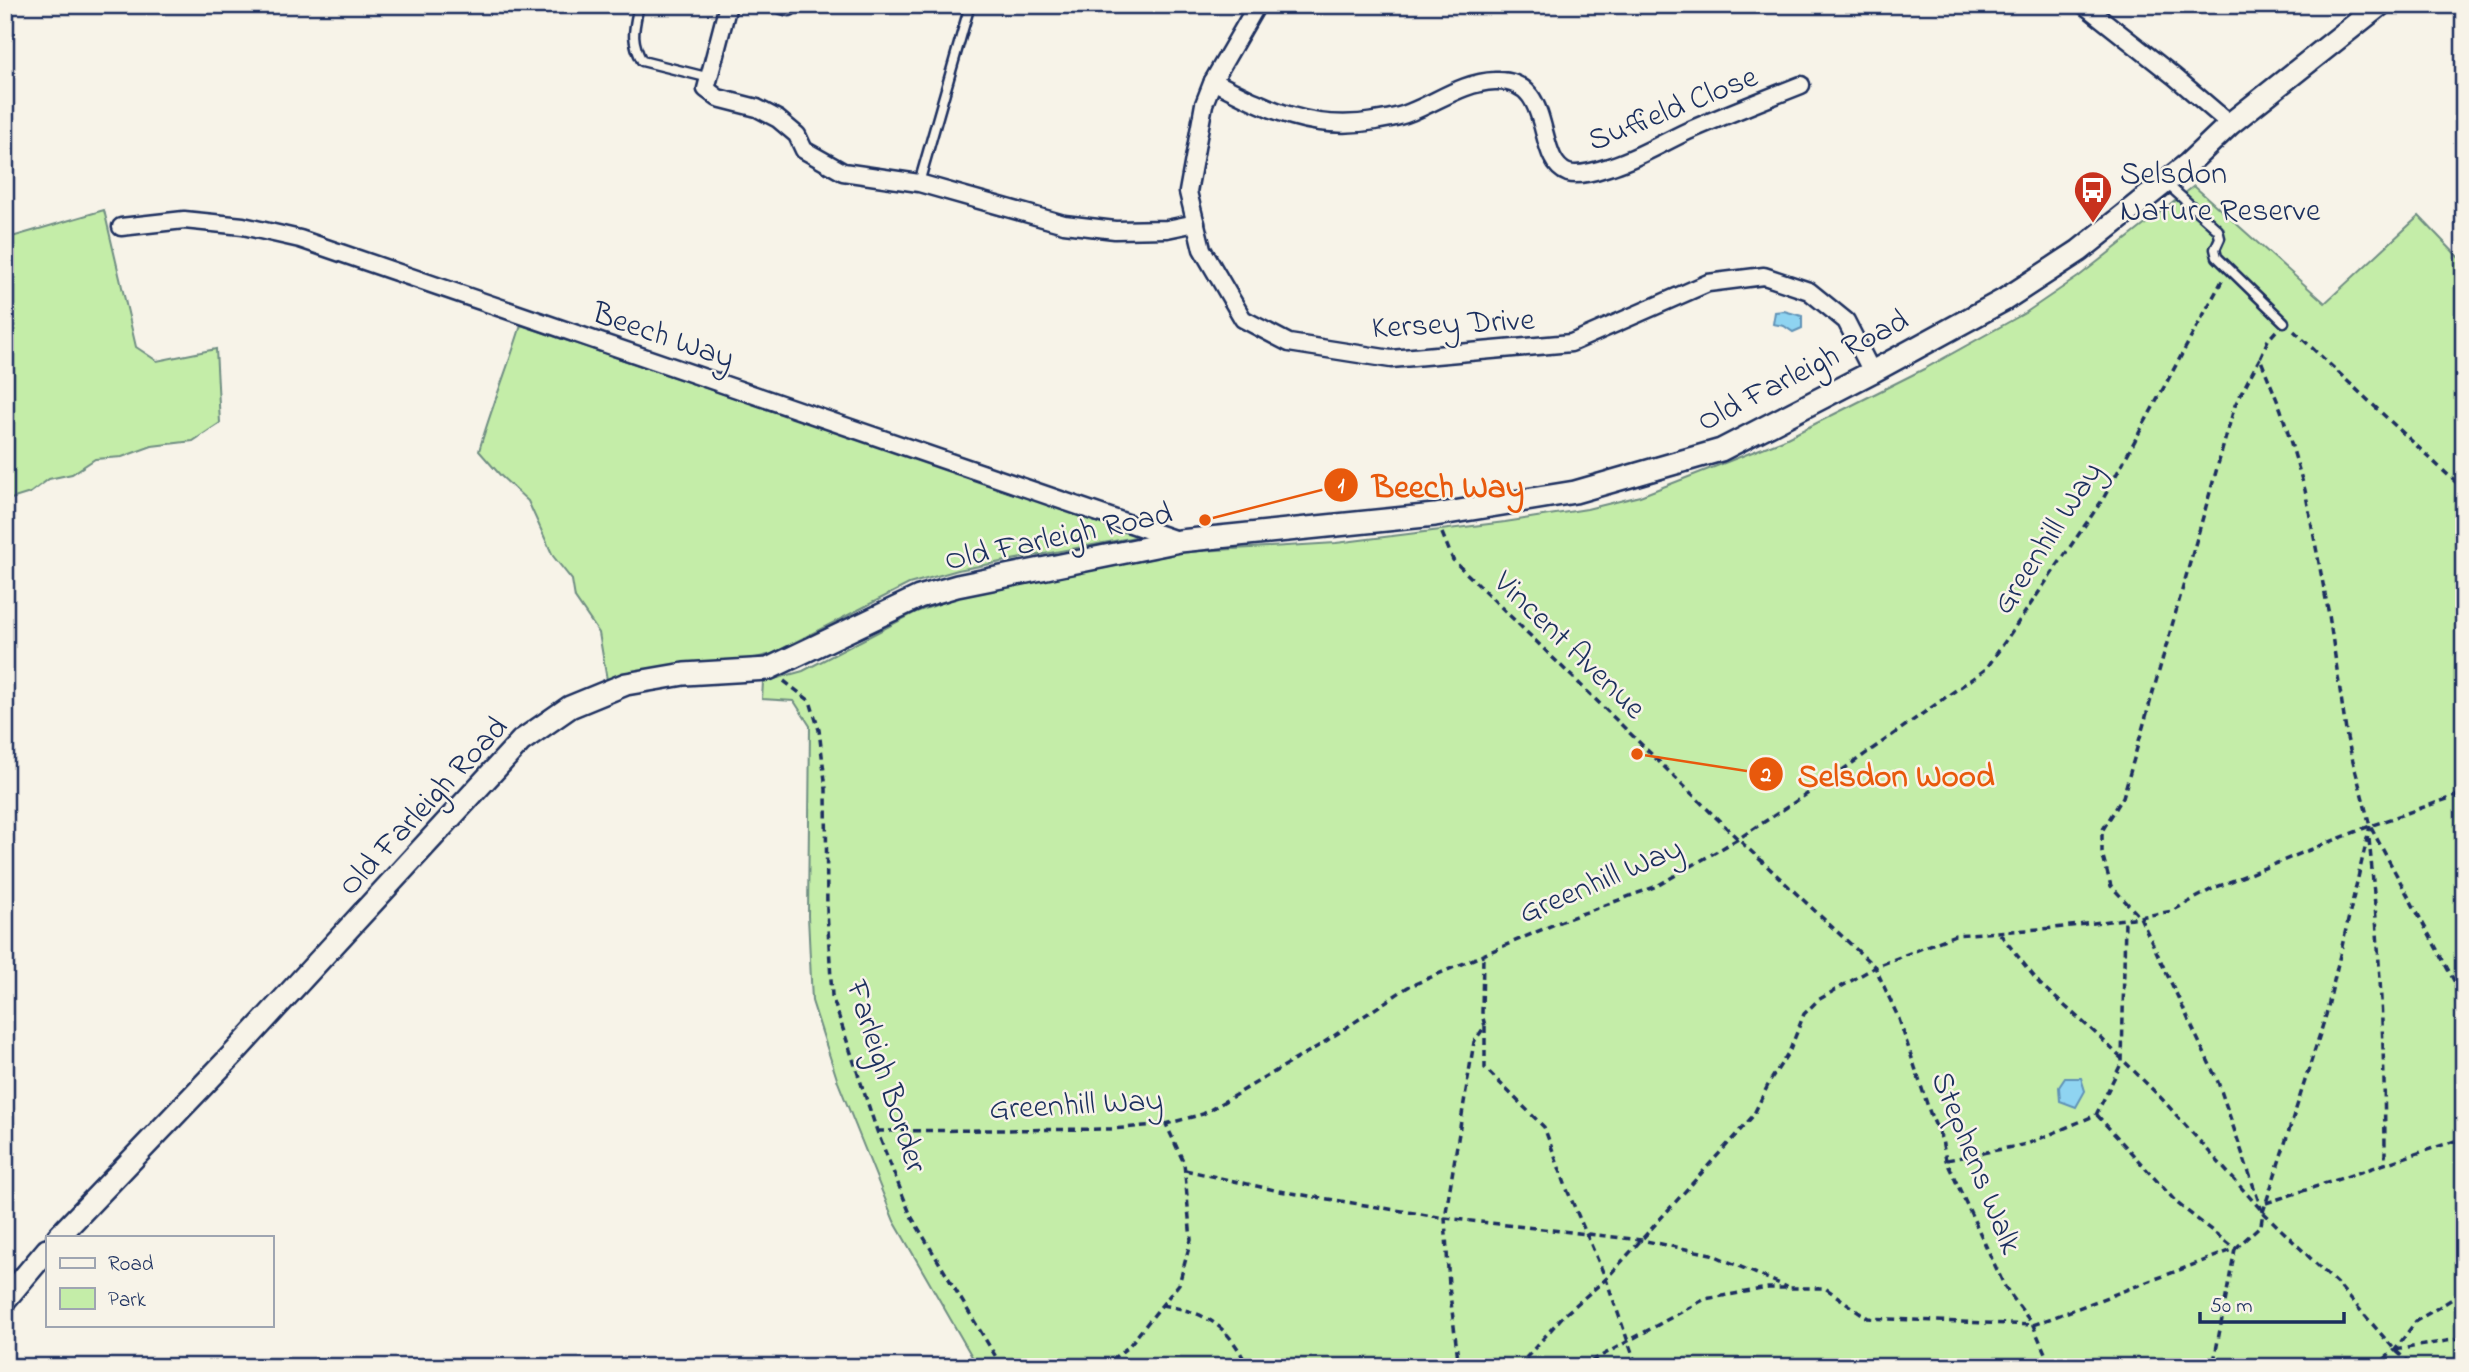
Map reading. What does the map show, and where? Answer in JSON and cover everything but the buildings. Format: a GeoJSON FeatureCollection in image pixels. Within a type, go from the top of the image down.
{"type":"FeatureCollection","features":[{"type":"Feature","properties":{"kind":"street"},"geometry":{"type":"LineString","coordinates":[[728,5],[706,89],[718,98],[757,108],[778,119],[797,135],[804,150],[843,173],[919,183],[1064,224],[1115,230],[1167,229],[1196,223]]}},
{"type":"Feature","properties":{"kind":"street","name":"Kersey Drive"},"geometry":{"type":"LineString","coordinates":[[1257,5],[1213,81],[1204,104],[1188,192],[1202,249],[1243,318],[1289,343],[1391,359],[1571,343],[1707,283],[1764,276],[1809,291],[1846,321],[1872,372]]}},
{"type":"Feature","properties":{"kind":"street"},"geometry":{"type":"LineString","coordinates":[[2084,5],[2230,124]]}},
{"type":"Feature","properties":{"kind":"street","name":"Old Farleigh Road"},"geometry":{"type":"LineString","coordinates":[[59,1236],[236,1051],[521,741],[570,707],[626,684],[684,674],[768,669],[919,597],[957,586],[1180,541],[1435,515],[1575,492],[1721,450],[2004,300],[2080,251],[2165,182],[2230,124],[2380,5]]}},
{"type":"Feature","properties":{"kind":"street","name":"Suffield Close"},"geometry":{"type":"LineString","coordinates":[[1213,81],[1278,113],[1337,125],[1386,119],[1409,113],[1452,92],[1482,82],[1508,82],[1518,85],[1537,105],[1546,140],[1559,166],[1568,173],[1580,174],[1616,165],[1690,130],[1801,85]]}},
{"type":"Feature","properties":{"kind":"street","name":"Beech Way"},"geometry":{"type":"LineString","coordinates":[[121,226],[184,220],[243,226],[300,239],[1180,541]]}},
{"type":"Feature","properties":{"kind":"street"},"geometry":{"type":"LineString","coordinates":[[5,1300],[46,1251]]}},
{"type":"Feature","properties":{"kind":"lane"},"geometry":{"type":"LineString","coordinates":[[639,5],[634,26],[634,46],[642,61],[709,78]]}},
{"type":"Feature","properties":{"kind":"lane"},"geometry":{"type":"LineString","coordinates":[[919,183],[971,5]]}},
{"type":"Feature","properties":{"kind":"lane"},"geometry":{"type":"LineString","coordinates":[[2165,182],[2218,230],[2220,239],[2215,249],[2217,257],[2284,323]]}},
{"type":"Feature","properties":{"kind":"path","name":"Greenhill Way"},"geometry":{"type":"LineString","coordinates":[[877,1131],[1112,1129],[1166,1124],[1203,1114],[1320,1045],[1408,986],[1562,920],[1657,886],[1738,839],[1824,783],[1986,669],[2103,499],[2215,289],[2230,268]]}},
{"type":"Feature","properties":{"kind":"path"},"geometry":{"type":"LineString","coordinates":[[2263,1212],[2218,1082],[2140,917],[2111,886],[2102,853],[2102,831],[2123,797],[2235,405],[2268,340],[2284,323],[2464,489]]}},
{"type":"Feature","properties":{"kind":"path"},"geometry":{"type":"LineString","coordinates":[[2260,358],[2281,410],[2305,490],[2329,615],[2347,738],[2370,826],[2464,999]]}},
{"type":"Feature","properties":{"kind":"path","name":"Vincent Avenue"},"geometry":{"type":"LineString","coordinates":[[1435,515],[1452,560],[1738,839],[1875,967]]}},
{"type":"Feature","properties":{"kind":"path","name":"Farleigh Border"},"geometry":{"type":"LineString","coordinates":[[768,669],[810,701],[819,730],[826,789],[827,911],[832,996],[877,1131],[911,1216],[1002,1367]]}},
{"type":"Feature","properties":{"kind":"path"},"geometry":{"type":"LineString","coordinates":[[1518,1367],[1563,1316],[1606,1279],[1753,1116],[1769,1083],[1790,1050],[1804,1014],[1818,1000],[1875,967],[1955,935],[2125,920],[2172,911],[2214,888],[2370,826],[2464,793]]}},
{"type":"Feature","properties":{"kind":"path"},"geometry":{"type":"LineString","coordinates":[[1581,1367],[1705,1299],[1768,1288],[1825,1288],[1868,1318],[2033,1325],[2235,1249],[2261,1225],[2326,1015],[2370,826]]}},
{"type":"Feature","properties":{"kind":"path"},"geometry":{"type":"LineString","coordinates":[[2368,833],[2377,922],[2385,1061],[2385,1165]]}},
{"type":"Feature","properties":{"kind":"path"},"geometry":{"type":"LineString","coordinates":[[1946,1160],[2027,1144],[2096,1115],[2122,1062],[2125,920]]}},
{"type":"Feature","properties":{"kind":"path"},"geometry":{"type":"LineString","coordinates":[[1999,933],[2040,984],[2101,1038],[2122,1062],[2162,1099],[2263,1212],[2341,1288],[2395,1350],[2414,1367]]}},
{"type":"Feature","properties":{"kind":"path"},"geometry":{"type":"LineString","coordinates":[[1483,954],[1485,1068],[1544,1127],[1606,1279],[1637,1367]]}},
{"type":"Feature","properties":{"kind":"path","name":"Stephens Walk"},"geometry":{"type":"LineString","coordinates":[[1875,967],[1899,1019],[1930,1113],[1942,1140],[1946,1160],[2005,1287],[2033,1325],[2052,1367]]}},
{"type":"Feature","properties":{"kind":"path"},"geometry":{"type":"LineString","coordinates":[[1459,1367],[1449,1286],[1445,1218],[1474,1042],[1485,1026]]}},
{"type":"Feature","properties":{"kind":"path"},"geometry":{"type":"LineString","coordinates":[[2096,1115],[2177,1203],[2235,1249]]}},
{"type":"Feature","properties":{"kind":"path"},"geometry":{"type":"LineString","coordinates":[[1102,1367],[1128,1347],[1178,1284],[1191,1240],[1185,1170],[1166,1124]]}},
{"type":"Feature","properties":{"kind":"path"},"geometry":{"type":"LineString","coordinates":[[2266,1203],[2464,1138]]}},
{"type":"Feature","properties":{"kind":"path"},"geometry":{"type":"LineString","coordinates":[[1185,1170],[1279,1191],[1445,1218],[1641,1240],[1711,1254],[1789,1288]]}},
{"type":"Feature","properties":{"kind":"path"},"geometry":{"type":"LineString","coordinates":[[2213,1367],[2235,1249]]}},
{"type":"Feature","properties":{"kind":"path"},"geometry":{"type":"LineString","coordinates":[[2375,1367],[2395,1350],[2416,1321],[2464,1292]]}},
{"type":"Feature","properties":{"kind":"path"},"geometry":{"type":"LineString","coordinates":[[1162,1305],[1193,1310],[1218,1325],[1238,1348],[1248,1367]]}},
{"type":"Feature","properties":{"kind":"path"},"geometry":{"type":"LineString","coordinates":[[2395,1350],[2464,1338]]}},
{"type":"Feature","properties":{"kind":"green space"},"geometry":{"type":"Polygon","coordinates":[[[2194,186],[2325,303],[2419,216],[2464,263],[2464,1367],[978,1367],[894,1221],[838,1082],[812,1001],[808,916],[810,726],[794,701],[762,699],[763,682],[803,671],[916,612],[959,597],[1184,552],[1336,543],[1505,522],[1587,509],[1640,496],[1783,440],[1924,369],[2025,313],[2078,277],[2194,186]]]}},
{"type":"Feature","properties":{"kind":"green space"},"geometry":{"type":"Polygon","coordinates":[[[104,210],[136,347],[157,361],[216,349],[220,423],[193,441],[152,446],[122,457],[95,459],[72,474],[49,479],[30,493],[5,501],[5,239],[104,210]]]}},
{"type":"Feature","properties":{"kind":"green space"},"geometry":{"type":"Polygon","coordinates":[[[521,325],[1141,536],[958,570],[909,584],[772,654],[735,663],[654,670],[607,680],[599,633],[575,598],[572,580],[553,556],[528,501],[479,451],[521,325]]]}},
{"type":"Feature","properties":{"kind":"water"},"geometry":{"type":"Polygon","coordinates":[[[1784,311],[1802,316],[1802,328],[1793,332],[1784,326],[1773,324],[1775,312],[1784,311]]]}},
{"type":"Feature","properties":{"kind":"water"},"geometry":{"type":"Polygon","coordinates":[[[2065,1078],[2081,1078],[2085,1091],[2076,1107],[2060,1101],[2059,1087],[2065,1078]]]}},
{"type":"Feature","properties":{"kind":"place","name":"Selsdon Nature Reserve"},"geometry":{"type":"Point","coordinates":[2093,224]}},
{"type":"Feature","properties":{"kind":"place","name":"Beech Way"},"geometry":{"type":"Point","coordinates":[1205,520]}},
{"type":"Feature","properties":{"kind":"place","name":"Selsdon Wood"},"geometry":{"type":"Point","coordinates":[1637,754]}}]}
